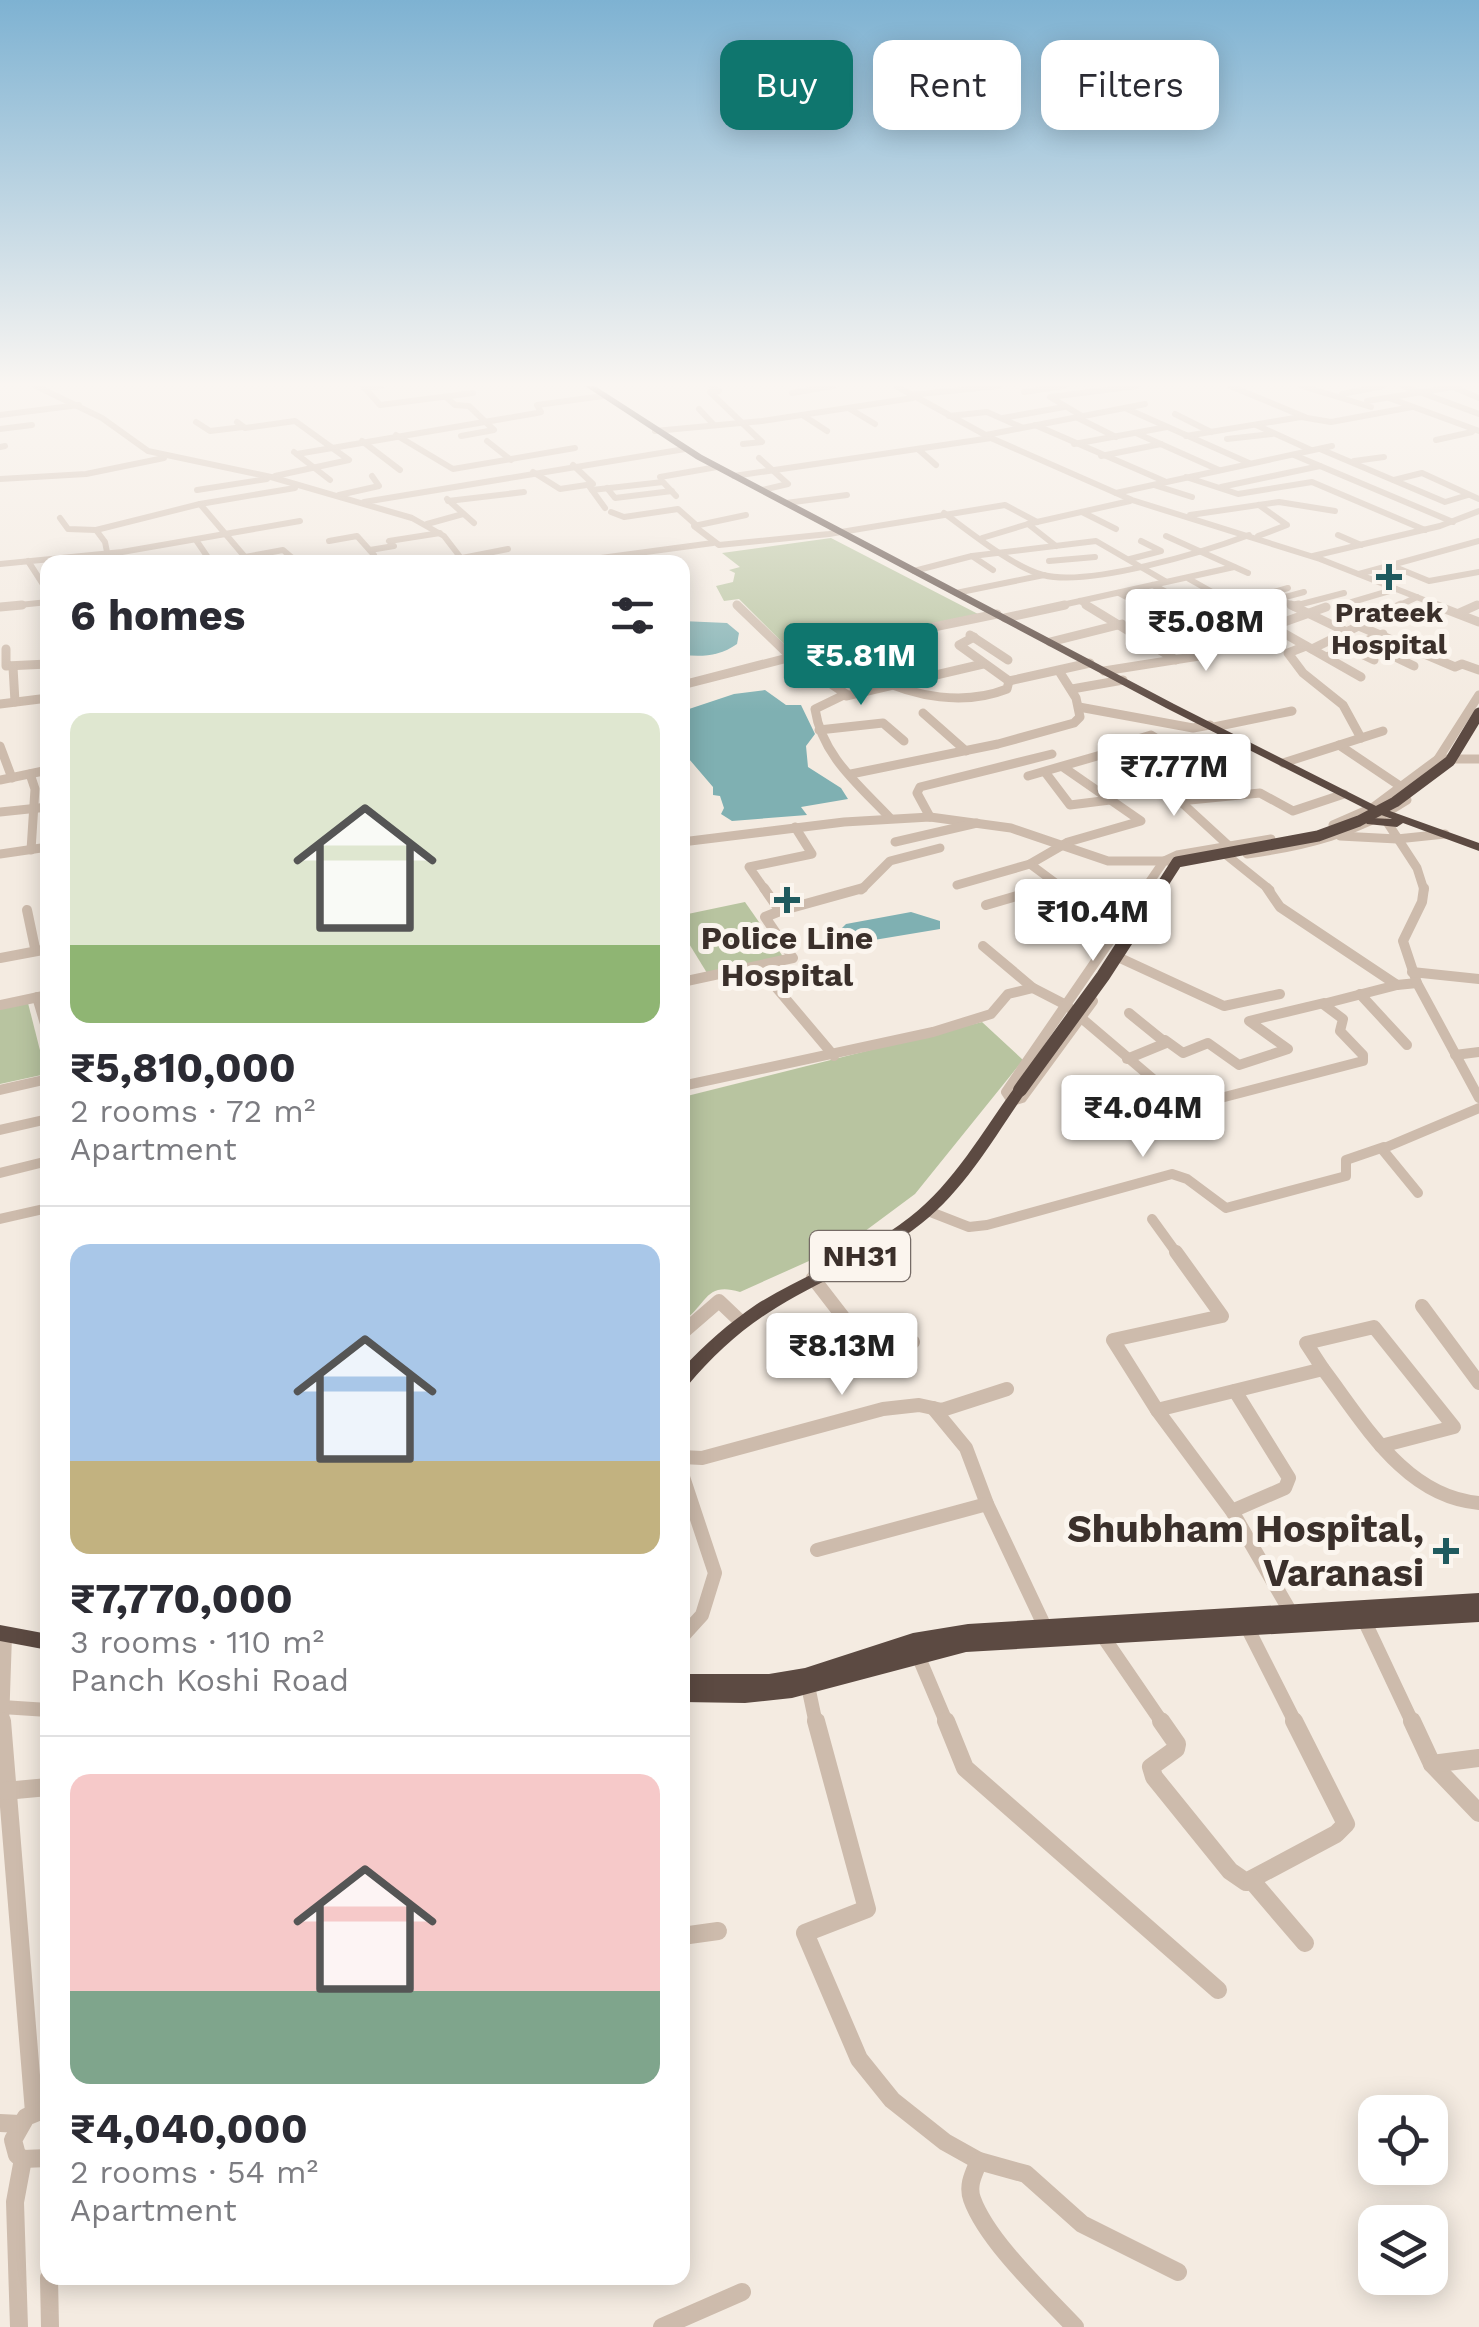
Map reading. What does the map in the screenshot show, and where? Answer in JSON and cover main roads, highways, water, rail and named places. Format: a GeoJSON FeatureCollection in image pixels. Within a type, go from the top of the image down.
{"type":"FeatureCollection","features":[{"type":"Feature","properties":{"kind":"highway"},"geometry":{"type":"LineString","coordinates":[[770,495],[1344,794],[1371,815],[1430,829],[1479,847]]}},
{"type":"Feature","properties":{"kind":"highway","name":"NH31"},"geometry":{"type":"LineString","coordinates":[[690,1372],[716,1341],[740,1321],[813,1278],[866,1253],[928,1211],[1085,1002],[1177,862],[1318,836],[1359,821],[1394,802],[1450,761],[1479,713]]}},
{"type":"Feature","properties":{"kind":"highway"},"geometry":{"type":"LineString","coordinates":[[690,1682],[787,1679],[913,1641],[968,1632],[1479,1602]]}},
{"type":"Feature","properties":{"kind":"highway"},"geometry":{"type":"LineString","coordinates":[[690,1694],[766,1693],[808,1686],[917,1653],[966,1644],[1479,1614]]}},
{"type":"Feature","properties":{"kind":"highway"},"geometry":{"type":"LineString","coordinates":[[2,1634],[40,1641]]}},
{"type":"Feature","properties":{"kind":"water"},"geometry":{"type":"Polygon","coordinates":[[[690,621],[727,623],[739,633],[737,644],[711,655],[690,656],[690,621]]]}},
{"type":"Feature","properties":{"kind":"water"},"geometry":{"type":"Polygon","coordinates":[[[765,690],[786,705],[801,705],[815,734],[806,746],[808,767],[841,788],[848,799],[801,807],[807,815],[732,821],[721,814],[724,808],[720,796],[713,795],[713,787],[690,760],[690,709],[734,694],[765,690]]]}},
{"type":"Feature","properties":{"kind":"water"},"geometry":{"type":"Polygon","coordinates":[[[911,912],[940,921],[940,929],[844,945],[837,933],[846,924],[911,912]]]}},
{"type":"Feature","properties":{"kind":"place","name":"Prateek Hospital"},"geometry":{"type":"Point","coordinates":[1389,577]}},
{"type":"Feature","properties":{"kind":"place","name":"Police Line Hospital"},"geometry":{"type":"Point","coordinates":[787,900]}},
{"type":"Feature","properties":{"kind":"place","name":"Shubham Hospital, Varanasi"},"geometry":{"type":"Point","coordinates":[1446,1551]}}]}
